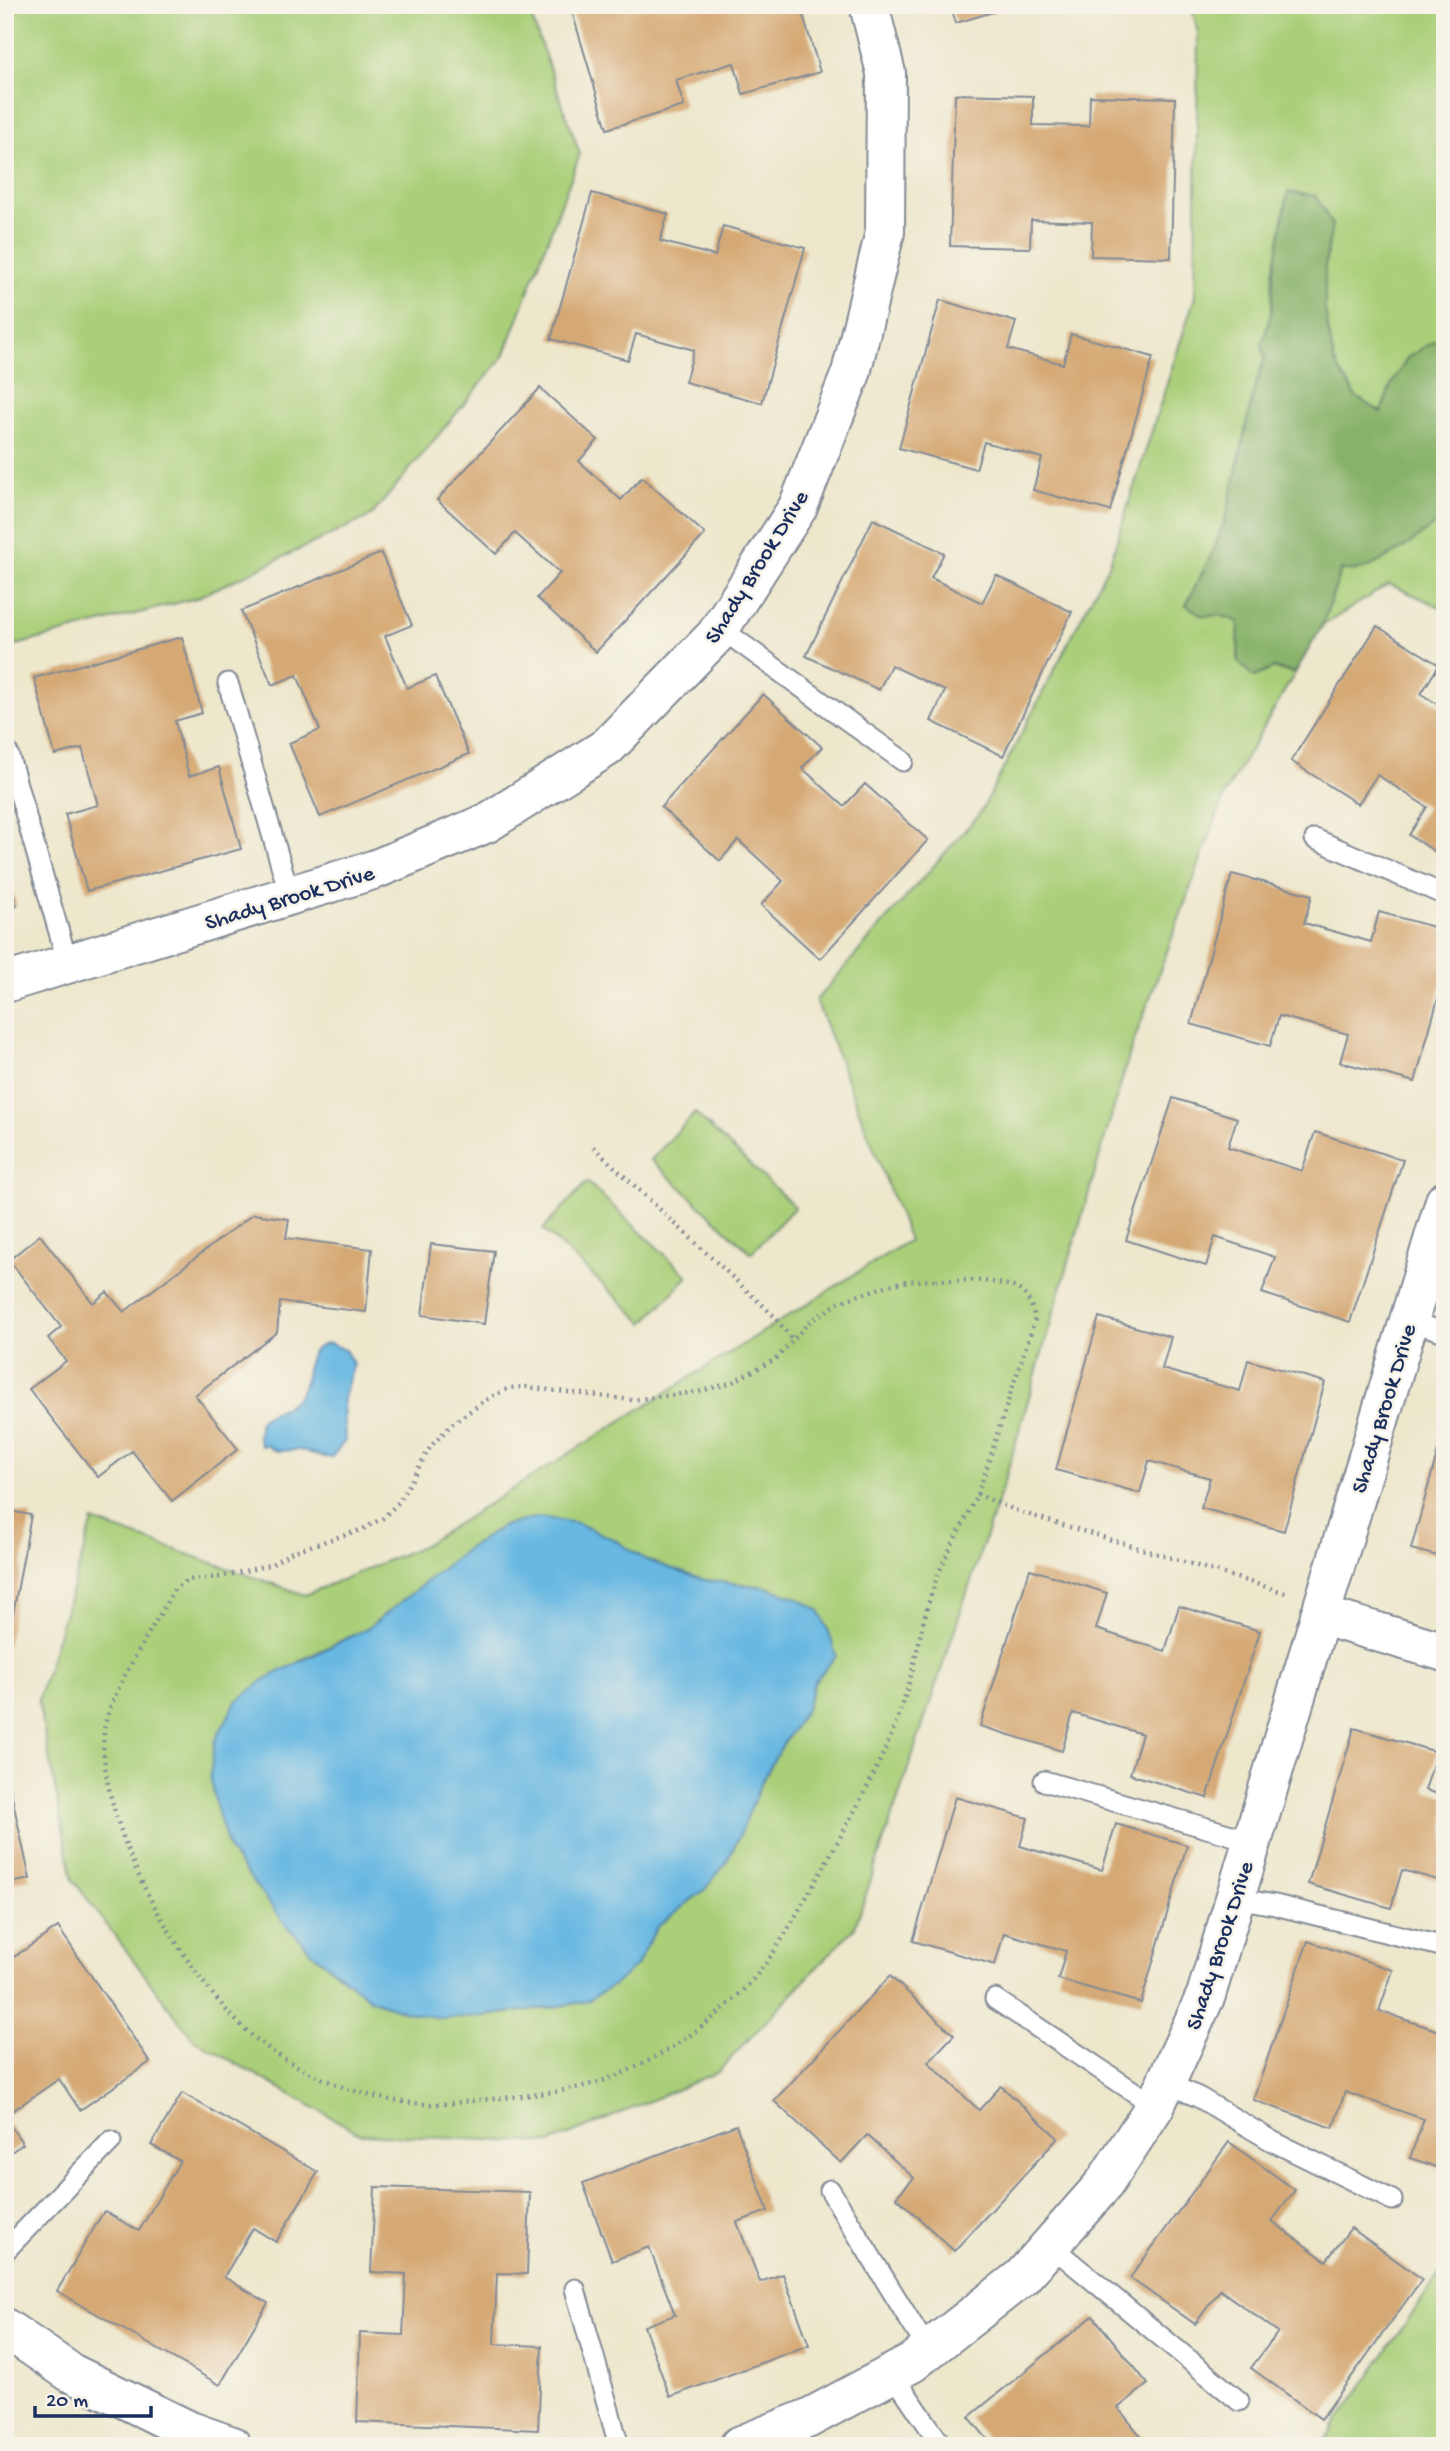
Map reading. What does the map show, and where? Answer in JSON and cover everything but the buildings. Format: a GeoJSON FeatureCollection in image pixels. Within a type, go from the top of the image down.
{"type":"FeatureCollection","features":[{"type":"Feature","properties":{"kind":"street","name":"Shady Brook Drive"},"geometry":{"type":"LineString","coordinates":[[5,983],[376,869],[487,823],[607,747],[715,636],[798,507],[850,373],[884,232],[886,73],[869,5]]}},
{"type":"Feature","properties":{"kind":"street","name":"Shady Brook Drive"},"geometry":{"type":"LineString","coordinates":[[738,2446],[809,2418],[912,2363],[1022,2277],[1104,2184],[1161,2094],[1206,1995],[1252,1841],[1308,1605],[1408,1321],[1445,1201]]}},
{"type":"Feature","properties":{"kind":"street"},"geometry":{"type":"LineString","coordinates":[[1308,1605],[1445,1652]]}},
{"type":"Feature","properties":{"kind":"street"},"geometry":{"type":"LineString","coordinates":[[5,2328],[71,2373],[190,2431],[232,2446]]}},
{"type":"Feature","properties":{"kind":"lane"},"geometry":{"type":"LineString","coordinates":[[720,628],[903,761]]}},
{"type":"Feature","properties":{"kind":"lane"},"geometry":{"type":"LineString","coordinates":[[228,683],[290,896]]}},
{"type":"Feature","properties":{"kind":"lane"},"geometry":{"type":"LineString","coordinates":[[8,753],[68,964]]}},
{"type":"Feature","properties":{"kind":"lane"},"geometry":{"type":"LineString","coordinates":[[1315,839],[1445,895]]}},
{"type":"Feature","properties":{"kind":"lane"},"geometry":{"type":"LineString","coordinates":[[1408,1321],[1445,1332]]}},
{"type":"Feature","properties":{"kind":"lane"},"geometry":{"type":"LineString","coordinates":[[1044,1780],[1252,1841]]}},
{"type":"Feature","properties":{"kind":"lane"},"geometry":{"type":"LineString","coordinates":[[1235,1898],[1275,1905],[1445,1947]]}},
{"type":"Feature","properties":{"kind":"lane"},"geometry":{"type":"LineString","coordinates":[[995,1999],[1161,2094],[1200,2098],[1272,2141],[1392,2200]]}},
{"type":"Feature","properties":{"kind":"lane"},"geometry":{"type":"LineString","coordinates":[[5,2250],[111,2141]]}},
{"type":"Feature","properties":{"kind":"lane"},"geometry":{"type":"LineString","coordinates":[[830,2190],[928,2350]]}},
{"type":"Feature","properties":{"kind":"lane"},"geometry":{"type":"LineString","coordinates":[[1050,2245],[1239,2401]]}},
{"type":"Feature","properties":{"kind":"lane"},"geometry":{"type":"LineString","coordinates":[[575,2289],[619,2446]]}},
{"type":"Feature","properties":{"kind":"lane"},"geometry":{"type":"LineString","coordinates":[[892,2374],[942,2446]]}},
{"type":"Feature","properties":{"kind":"path"},"geometry":{"type":"LineString","coordinates":[[593,1147],[774,1316],[792,1339]]}},
{"type":"Feature","properties":{"kind":"path"},"geometry":{"type":"LineString","coordinates":[[909,1281],[991,1282],[1012,1286],[1023,1292],[1032,1305],[1035,1319],[977,1494],[936,1580],[906,1692],[870,1781],[777,1948],[757,1976],[721,2011],[680,2042],[653,2058],[596,2082],[528,2096],[426,2104],[368,2095],[338,2086],[272,2052],[248,2032],[206,1984],[167,1928],[142,1884],[110,1792],[103,1755],[104,1726],[120,1687],[175,1588],[188,1580],[220,1577],[270,1565],[292,1552],[363,1529],[383,1518],[399,1502],[430,1446],[473,1408],[509,1388],[526,1387],[631,1401],[668,1397],[730,1384],[750,1374],[776,1359],[809,1322],[840,1302],[861,1293],[909,1281]]}},
{"type":"Feature","properties":{"kind":"path"},"geometry":{"type":"LineString","coordinates":[[977,1494],[1017,1511],[1308,1605]]}},
{"type":"Feature","properties":{"kind":"green space"},"geometry":{"type":"Polygon","coordinates":[[[5,5],[527,5],[580,154],[504,356],[371,516],[196,598],[5,648],[5,5]]]}},
{"type":"Feature","properties":{"kind":"green space"},"geometry":{"type":"Polygon","coordinates":[[[1191,5],[1445,5],[1445,347],[1434,341],[1391,385],[1381,412],[1356,397],[1334,361],[1325,311],[1325,265],[1332,225],[1280,243],[1273,275],[1272,309],[1262,344],[1265,357],[1254,390],[1227,514],[1214,549],[1203,616],[1220,615],[1239,622],[1238,662],[1295,673],[1225,794],[1131,1049],[1005,1479],[855,1927],[718,2072],[550,2143],[361,2134],[193,2039],[73,1880],[38,1700],[93,1521],[305,1595],[422,1546],[909,1240],[816,1000],[981,812],[1110,562],[1195,296],[1198,33],[1191,5]],[[539,1517],[503,1526],[467,1549],[368,1628],[299,1661],[287,1926],[316,1956],[372,2000],[482,2016],[587,2001],[615,1984],[657,1927],[705,1889],[740,1835],[761,1783],[806,1709],[814,1682],[836,1656],[766,1587],[704,1580],[646,1560],[613,1539],[539,1517]]]}},
{"type":"Feature","properties":{"kind":"green space"},"geometry":{"type":"Polygon","coordinates":[[[1288,192],[1316,196],[1332,225],[1325,265],[1325,311],[1334,361],[1356,397],[1381,412],[1391,385],[1408,357],[1434,341],[1445,347],[1445,513],[1419,537],[1384,560],[1363,569],[1341,570],[1322,626],[1295,673],[1274,668],[1254,677],[1238,662],[1239,622],[1220,615],[1203,616],[1186,605],[1214,549],[1227,514],[1254,390],[1265,357],[1262,345],[1272,309],[1273,275],[1288,192]]]}},
{"type":"Feature","properties":{"kind":"green space"},"geometry":{"type":"Polygon","coordinates":[[[1445,513],[1445,609],[1389,584],[1322,626],[1341,570],[1439,521],[1445,513]]]}},
{"type":"Feature","properties":{"kind":"green space"},"geometry":{"type":"Polygon","coordinates":[[[695,1113],[795,1207],[751,1253],[651,1160],[695,1113]]]}},
{"type":"Feature","properties":{"kind":"green space"},"geometry":{"type":"Polygon","coordinates":[[[587,1182],[688,1276],[644,1323],[543,1229],[587,1182]]]}},
{"type":"Feature","properties":{"kind":"green space"},"geometry":{"type":"Polygon","coordinates":[[[1445,2266],[1445,2446],[1321,2446],[1445,2266]]]}},
{"type":"Feature","properties":{"kind":"water"},"geometry":{"type":"Polygon","coordinates":[[[330,1343],[345,1350],[353,1364],[343,1400],[345,1441],[332,1457],[299,1450],[278,1451],[267,1445],[261,1446],[258,1436],[260,1420],[288,1405],[298,1396],[303,1388],[313,1351],[330,1343]]]}},
{"type":"Feature","properties":{"kind":"water"},"geometry":{"type":"Polygon","coordinates":[[[539,1517],[577,1523],[613,1539],[646,1560],[704,1580],[766,1587],[795,1597],[819,1610],[836,1656],[814,1682],[806,1709],[761,1783],[726,1863],[705,1889],[657,1927],[637,1965],[615,1984],[587,2001],[554,2007],[441,2018],[407,2012],[372,2000],[316,1956],[287,1926],[230,1852],[210,1776],[215,1741],[236,1702],[265,1679],[368,1628],[467,1549],[503,1526],[539,1517]]]}}]}
